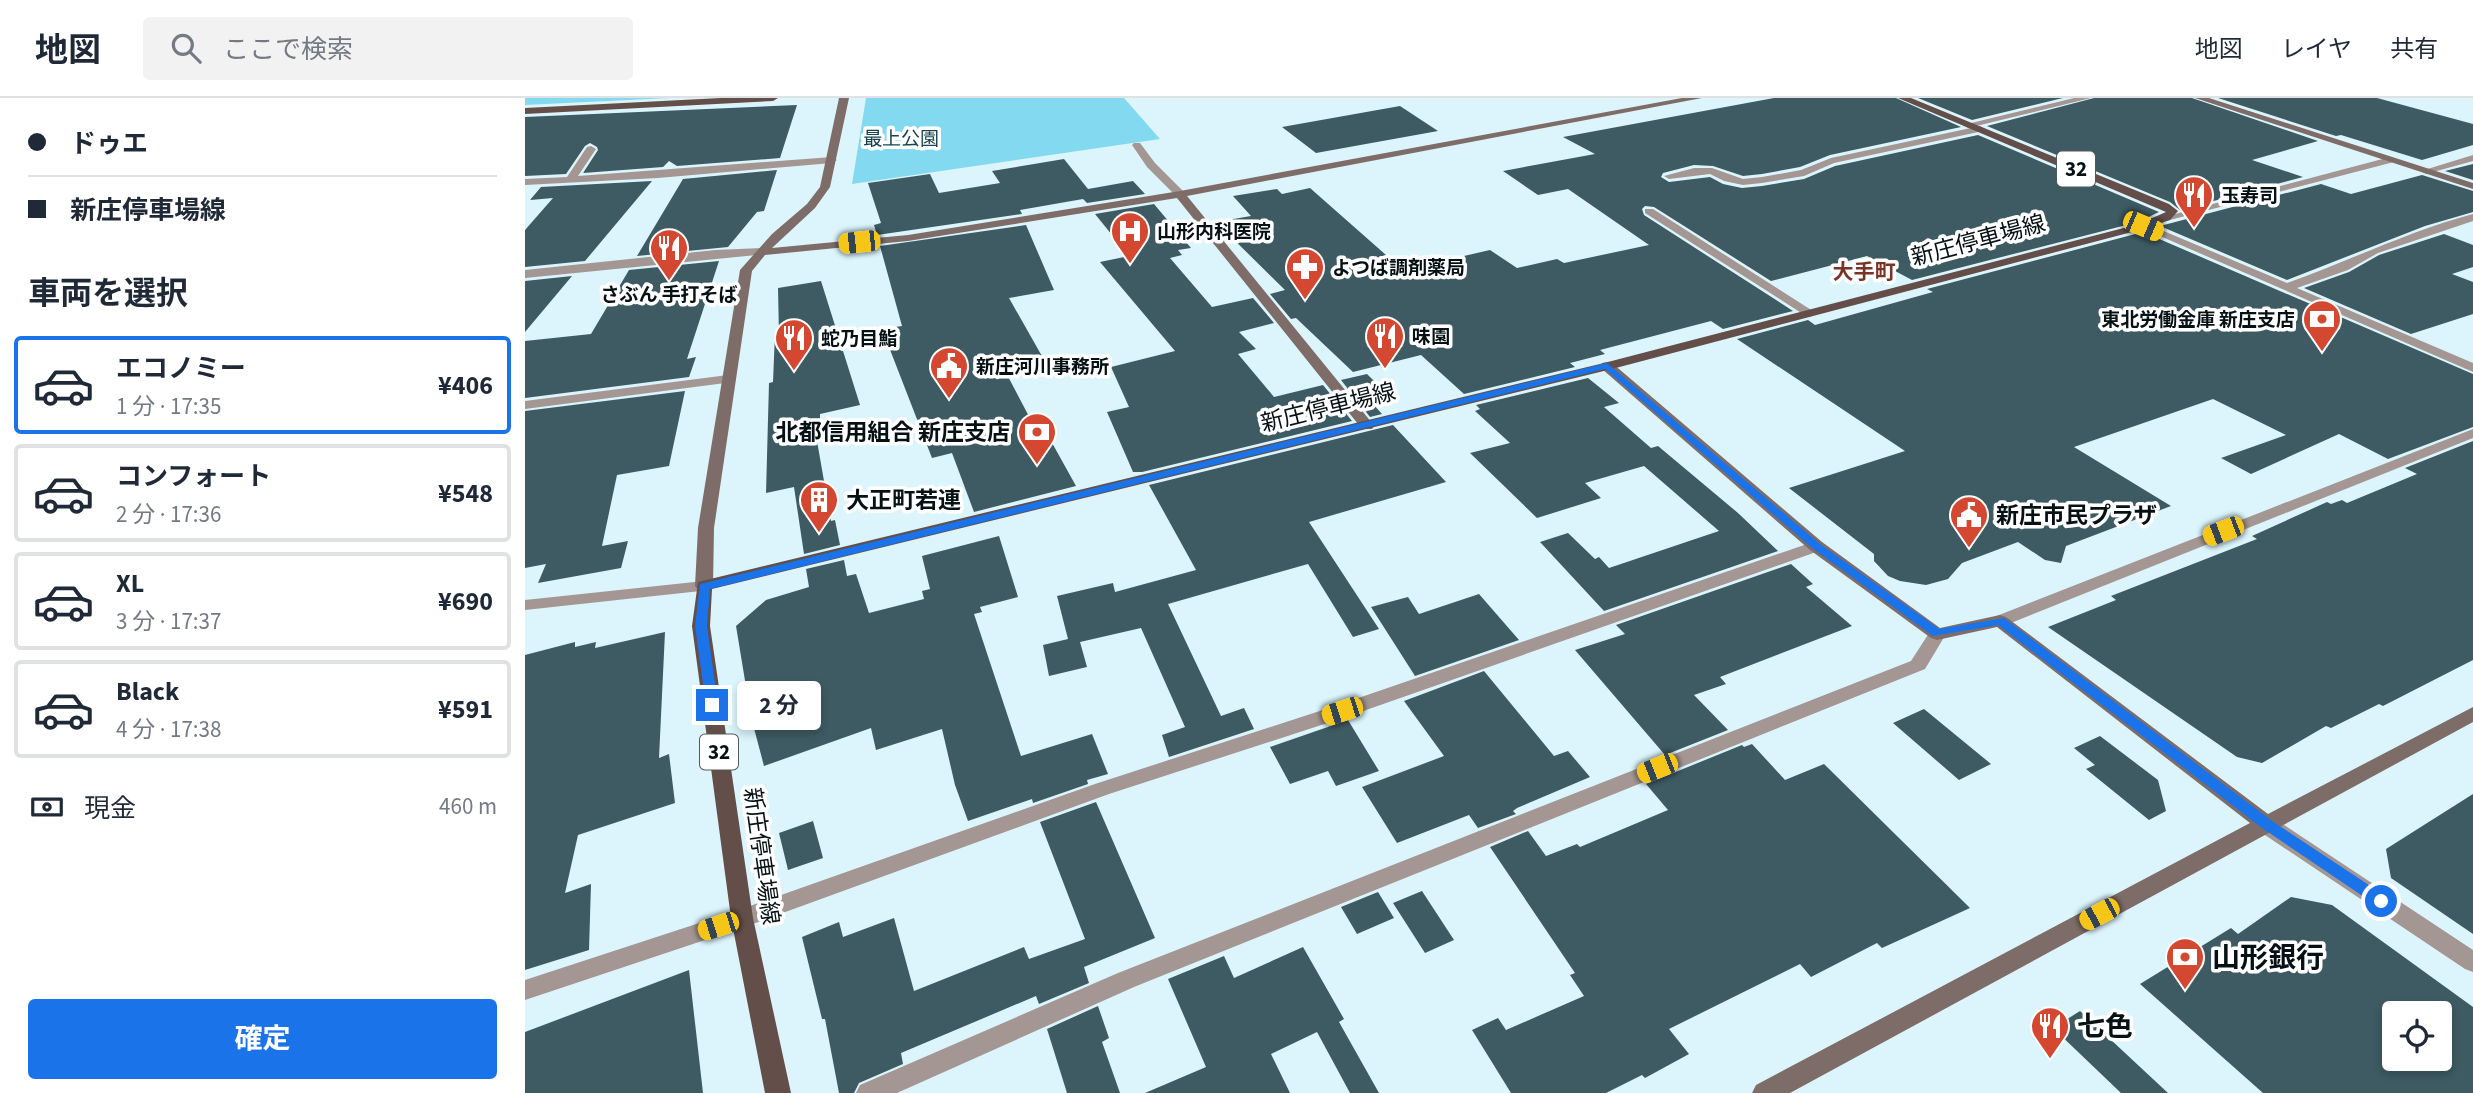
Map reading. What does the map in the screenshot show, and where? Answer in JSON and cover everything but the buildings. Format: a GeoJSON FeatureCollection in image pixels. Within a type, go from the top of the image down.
{"type":"FeatureCollection","features":[{"type":"Feature","properties":{"kind":"main road"},"geometry":{"type":"LineString","coordinates":[[525,110],[773,98]]}},
{"type":"Feature","properties":{"kind":"main road","name":"32"},"geometry":{"type":"LineString","coordinates":[[1903,98],[2165,205],[2173,211],[2166,218]]}},
{"type":"Feature","properties":{"kind":"main road","name":"新庄停車場線"},"geometry":{"type":"LineString","coordinates":[[778,1093],[742,918],[701,626],[704,586],[1607,366],[2166,218]]}},
{"type":"Feature","properties":{"kind":"street"},"geometry":{"type":"LineString","coordinates":[[525,605],[704,586],[706,528],[746,271],[819,197],[829,177],[844,98]]}},
{"type":"Feature","properties":{"kind":"street"},"geometry":{"type":"LineString","coordinates":[[525,274],[715,254],[908,238],[1180,194],[1697,98]]}},
{"type":"Feature","properties":{"kind":"street"},"geometry":{"type":"LineString","coordinates":[[1968,125],[2086,98]]}},
{"type":"Feature","properties":{"kind":"street"},"geometry":{"type":"LineString","coordinates":[[2200,98],[2473,186]]}},
{"type":"Feature","properties":{"kind":"street"},"geometry":{"type":"LineString","coordinates":[[1669,176],[1712,171],[1728,179],[1743,182],[1762,180],[1804,173],[1831,161],[1980,129]]}},
{"type":"Feature","properties":{"kind":"street"},"geometry":{"type":"LineString","coordinates":[[1137,145],[1151,165],[1180,194],[1367,425]]}},
{"type":"Feature","properties":{"kind":"street"},"geometry":{"type":"LineString","coordinates":[[571,178],[591,149]]}},
{"type":"Feature","properties":{"kind":"street"},"geometry":{"type":"LineString","coordinates":[[2426,171],[2473,158]]}},
{"type":"Feature","properties":{"kind":"street"},"geometry":{"type":"LineString","coordinates":[[525,182],[658,175],[832,160]]}},
{"type":"Feature","properties":{"kind":"street"},"geometry":{"type":"LineString","coordinates":[[2166,218],[2390,160]]}},
{"type":"Feature","properties":{"kind":"street"},"geometry":{"type":"LineString","coordinates":[[1649,211],[1809,313]]}},
{"type":"Feature","properties":{"kind":"street"},"geometry":{"type":"LineString","coordinates":[[2288,287],[2344,267],[2374,251],[2473,217]]}},
{"type":"Feature","properties":{"kind":"street"},"geometry":{"type":"LineString","coordinates":[[2143,226],[2473,368]]}},
{"type":"Feature","properties":{"kind":"street"},"geometry":{"type":"LineString","coordinates":[[1607,366],[1816,546],[1937,634]]}},
{"type":"Feature","properties":{"kind":"street"},"geometry":{"type":"LineString","coordinates":[[525,405],[728,379]]}},
{"type":"Feature","properties":{"kind":"street"},"geometry":{"type":"LineString","coordinates":[[869,1093],[1126,980],[1918,665],[1937,634],[2000,621],[2473,433]]}},
{"type":"Feature","properties":{"kind":"street"},"geometry":{"type":"LineString","coordinates":[[525,990],[742,918],[1102,789],[1342,711],[1816,546]]}},
{"type":"Feature","properties":{"kind":"street"},"geometry":{"type":"LineString","coordinates":[[2000,621],[2267,825],[2473,962]]}},
{"type":"Feature","properties":{"kind":"street"},"geometry":{"type":"LineString","coordinates":[[1765,1093],[2473,714]]}},
{"type":"Feature","properties":{"kind":"green space"},"geometry":{"type":"Polygon","coordinates":[[[525,98],[670,98],[525,105],[525,98]]]}},
{"type":"Feature","properties":{"kind":"green space","name":"最上公園"},"geometry":{"type":"Polygon","coordinates":[[[866,98],[1124,98],[1160,139],[852,184],[866,98]]]}},
{"type":"Feature","properties":{"kind":"place","name":"玉寿司"},"geometry":{"type":"Point","coordinates":[2194,229]}},
{"type":"Feature","properties":{"kind":"place","name":"山形内科医院"},"geometry":{"type":"Point","coordinates":[1130,265]}},
{"type":"Feature","properties":{"kind":"place","name":"さぶん 手打そば"},"geometry":{"type":"Point","coordinates":[669,282]}},
{"type":"Feature","properties":{"kind":"place","name":"よつば調剤薬局"},"geometry":{"type":"Point","coordinates":[1305,301]}},
{"type":"Feature","properties":{"kind":"place","name":"東北労働金庫 新庄支店"},"geometry":{"type":"Point","coordinates":[2322,353]}},
{"type":"Feature","properties":{"kind":"place","name":"味園"},"geometry":{"type":"Point","coordinates":[1385,370]}},
{"type":"Feature","properties":{"kind":"place","name":"蛇乃目鮨"},"geometry":{"type":"Point","coordinates":[794,372]}},
{"type":"Feature","properties":{"kind":"place","name":"新庄河川事務所"},"geometry":{"type":"Point","coordinates":[949,400]}},
{"type":"Feature","properties":{"kind":"place","name":"北都信用組合 新庄支店"},"geometry":{"type":"Point","coordinates":[1037,466]}},
{"type":"Feature","properties":{"kind":"place","name":"大正町若連"},"geometry":{"type":"Point","coordinates":[819,534]}},
{"type":"Feature","properties":{"kind":"place","name":"新庄市民プラザ"},"geometry":{"type":"Point","coordinates":[1969,549]}},
{"type":"Feature","properties":{"kind":"place","name":"山形銀行"},"geometry":{"type":"Point","coordinates":[2185,991]}},
{"type":"Feature","properties":{"kind":"place","name":"七色"},"geometry":{"type":"Point","coordinates":[2050,1060]}},
{"type":"Feature","properties":{"kind":"district","name":"大手町"},"geometry":{"type":"Point","coordinates":[1864,272]}},
{"type":"Feature","properties":{"kind":"route"},"geometry":{"type":"LineString","coordinates":[[712,705],[701,626],[704,586],[1607,366],[1816,546],[1937,634],[2000,621],[2267,825],[2381,901]]}}]}
